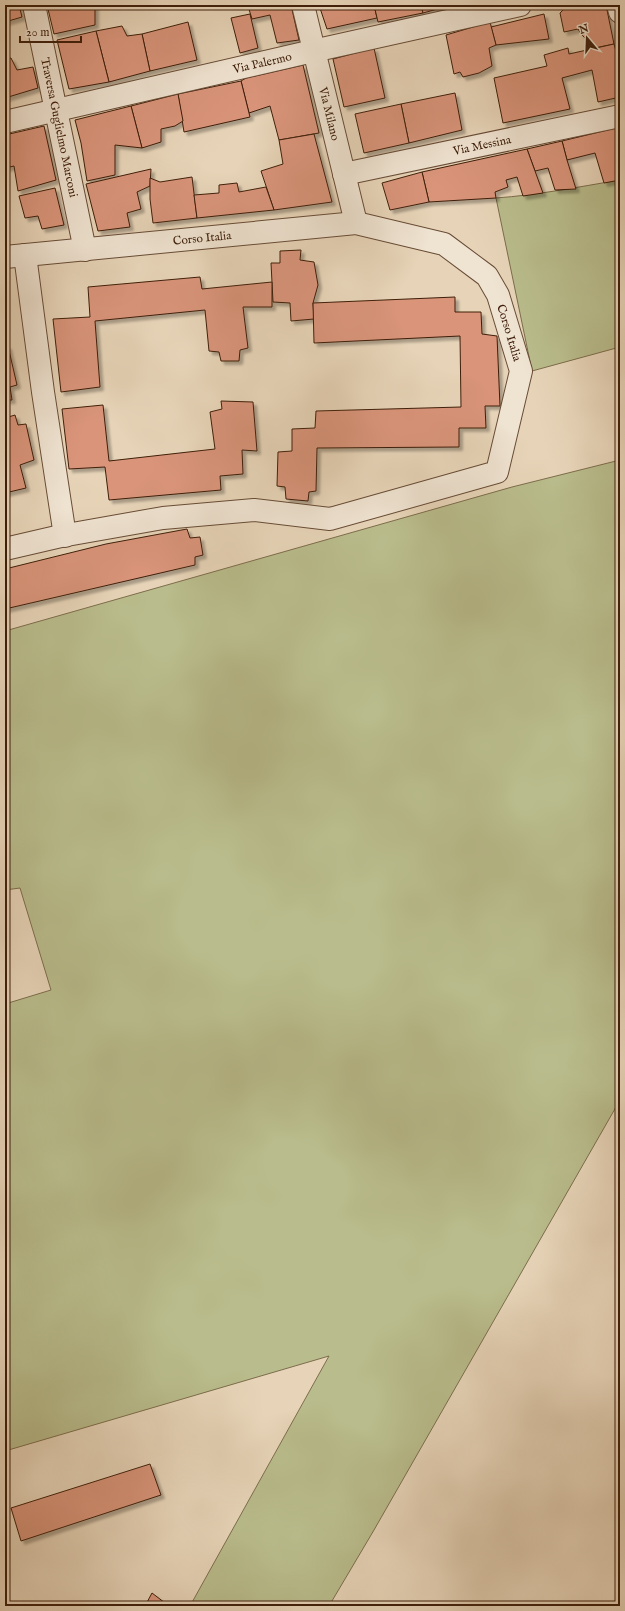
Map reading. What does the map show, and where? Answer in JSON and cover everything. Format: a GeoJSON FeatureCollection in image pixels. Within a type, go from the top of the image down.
{"type":"FeatureCollection","features":[{"type":"Feature","properties":{"kind":"street","name":"Traversa Guglielmo Marconi"},"geometry":{"type":"LineString","coordinates":[[34,5],[85,250]]}},
{"type":"Feature","properties":{"kind":"street","name":"Via Milano"},"geometry":{"type":"LineString","coordinates":[[303,5],[356,224]]}},
{"type":"Feature","properties":{"kind":"street","name":"Via Palermo"},"geometry":{"type":"LineString","coordinates":[[5,122],[520,5]]}},
{"type":"Feature","properties":{"kind":"street"},"geometry":{"type":"LineString","coordinates":[[618,5],[620,12]]}},
{"type":"Feature","properties":{"kind":"street","name":"Via Messina"},"geometry":{"type":"LineString","coordinates":[[344,174],[620,116]]}},
{"type":"Feature","properties":{"kind":"street","name":"Corso Italia"},"geometry":{"type":"LineString","coordinates":[[5,549],[65,536],[163,518],[254,510],[330,519],[497,472],[521,372],[498,295],[487,276],[444,244],[356,224],[15,256],[43,392],[65,536]]}},
{"type":"Feature","properties":{"kind":"green space"},"geometry":{"type":"Polygon","coordinates":[[[620,180],[620,347],[532,371],[496,198],[543,193],[620,180]]]}},
{"type":"Feature","properties":{"kind":"green space"},"geometry":{"type":"Polygon","coordinates":[[[620,460],[620,1100],[329,1606],[190,1606],[329,1356],[5,1451],[5,1004],[51,990],[20,888],[5,890],[5,631],[512,487],[620,460]]]}},
{"type":"Feature","properties":{"kind":"building"},"geometry":{"type":"Polygon","coordinates":[[[5,5],[19,5],[22,17],[5,22],[5,5]]]}},
{"type":"Feature","properties":{"kind":"building"},"geometry":{"type":"Polygon","coordinates":[[[47,5],[95,5],[95,25],[54,34],[47,5]]]}},
{"type":"Feature","properties":{"kind":"building"},"geometry":{"type":"Polygon","coordinates":[[[291,5],[299,40],[277,43],[270,15],[252,19],[248,6],[291,5]]]}},
{"type":"Feature","properties":{"kind":"building"},"geometry":{"type":"Polygon","coordinates":[[[319,5],[374,5],[377,18],[327,29],[319,5]]]}},
{"type":"Feature","properties":{"kind":"building"},"geometry":{"type":"Polygon","coordinates":[[[374,5],[421,5],[423,13],[378,22],[374,5]]]}},
{"type":"Feature","properties":{"kind":"building"},"geometry":{"type":"Polygon","coordinates":[[[421,5],[452,5],[423,13],[421,5]]]}},
{"type":"Feature","properties":{"kind":"building"},"geometry":{"type":"Polygon","coordinates":[[[576,5],[606,5],[614,44],[590,49],[587,40],[578,29],[564,32],[560,13],[565,8],[576,5]]]}},
{"type":"Feature","properties":{"kind":"building"},"geometry":{"type":"Polygon","coordinates":[[[250,14],[258,48],[240,53],[231,18],[250,14]]]}},
{"type":"Feature","properties":{"kind":"building"},"geometry":{"type":"Polygon","coordinates":[[[544,14],[549,39],[496,45],[491,27],[544,14]]]}},
{"type":"Feature","properties":{"kind":"building"},"geometry":{"type":"Polygon","coordinates":[[[188,22],[197,60],[150,71],[142,34],[188,22]]]}},
{"type":"Feature","properties":{"kind":"building"},"geometry":{"type":"Polygon","coordinates":[[[490,22],[496,45],[489,48],[492,66],[479,73],[463,77],[460,72],[454,74],[446,35],[490,22]]]}},
{"type":"Feature","properties":{"kind":"building"},"geometry":{"type":"Polygon","coordinates":[[[122,26],[127,36],[142,34],[150,71],[109,82],[96,31],[122,26]]]}},
{"type":"Feature","properties":{"kind":"building"},"geometry":{"type":"Polygon","coordinates":[[[96,31],[109,82],[69,89],[57,40],[96,31]]]}},
{"type":"Feature","properties":{"kind":"building"},"geometry":{"type":"Polygon","coordinates":[[[614,44],[620,66],[620,97],[598,102],[592,70],[562,78],[570,109],[503,123],[494,78],[547,66],[544,55],[568,48],[569,54],[614,44]]]}},
{"type":"Feature","properties":{"kind":"building"},"geometry":{"type":"Polygon","coordinates":[[[374,48],[385,98],[344,107],[333,59],[374,48]]]}},
{"type":"Feature","properties":{"kind":"building"},"geometry":{"type":"Polygon","coordinates":[[[11,58],[17,70],[33,67],[38,88],[5,98],[5,59],[11,58]]]}},
{"type":"Feature","properties":{"kind":"building"},"geometry":{"type":"Polygon","coordinates":[[[303,65],[319,133],[279,140],[270,106],[249,113],[241,81],[246,78],[303,65]]]}},
{"type":"Feature","properties":{"kind":"building"},"geometry":{"type":"Polygon","coordinates":[[[241,81],[250,117],[184,132],[178,94],[241,81]]]}},
{"type":"Feature","properties":{"kind":"building"},"geometry":{"type":"Polygon","coordinates":[[[455,93],[462,130],[409,143],[401,104],[455,93]]]}},
{"type":"Feature","properties":{"kind":"building"},"geometry":{"type":"Polygon","coordinates":[[[178,94],[183,121],[175,126],[161,129],[161,142],[142,148],[131,106],[178,94]]]}},
{"type":"Feature","properties":{"kind":"building"},"geometry":{"type":"Polygon","coordinates":[[[401,104],[409,143],[364,153],[355,114],[401,104]]]}},
{"type":"Feature","properties":{"kind":"building"},"geometry":{"type":"Polygon","coordinates":[[[131,106],[142,148],[115,145],[115,175],[87,181],[81,143],[75,120],[131,106]]]}},
{"type":"Feature","properties":{"kind":"building"},"geometry":{"type":"Polygon","coordinates":[[[44,126],[56,180],[18,191],[14,166],[5,168],[5,135],[44,126]]]}},
{"type":"Feature","properties":{"kind":"building"},"geometry":{"type":"Polygon","coordinates":[[[620,127],[620,180],[604,183],[595,153],[567,160],[562,141],[620,127]]]}},
{"type":"Feature","properties":{"kind":"building"},"geometry":{"type":"Polygon","coordinates":[[[314,134],[332,202],[274,210],[261,171],[283,164],[279,140],[314,134]]]}},
{"type":"Feature","properties":{"kind":"building"},"geometry":{"type":"Polygon","coordinates":[[[562,141],[576,189],[555,190],[548,168],[535,171],[527,149],[562,141]]]}},
{"type":"Feature","properties":{"kind":"building"},"geometry":{"type":"Polygon","coordinates":[[[527,149],[543,193],[523,196],[517,177],[506,180],[508,187],[495,192],[496,198],[429,202],[422,172],[527,149]]]}},
{"type":"Feature","properties":{"kind":"building"},"geometry":{"type":"Polygon","coordinates":[[[151,169],[150,186],[137,192],[141,209],[127,213],[130,227],[98,231],[86,184],[151,169]]]}},
{"type":"Feature","properties":{"kind":"building"},"geometry":{"type":"Polygon","coordinates":[[[422,172],[429,202],[390,210],[382,183],[422,172]]]}},
{"type":"Feature","properties":{"kind":"building"},"geometry":{"type":"Polygon","coordinates":[[[192,177],[197,218],[153,223],[150,199],[150,178],[160,182],[192,177]]]}},
{"type":"Feature","properties":{"kind":"building"},"geometry":{"type":"Polygon","coordinates":[[[237,183],[239,192],[266,187],[274,210],[197,218],[194,195],[219,193],[219,185],[237,183]]]}},
{"type":"Feature","properties":{"kind":"building"},"geometry":{"type":"Polygon","coordinates":[[[55,188],[64,225],[42,229],[38,216],[25,218],[19,196],[55,188]]]}},
{"type":"Feature","properties":{"kind":"building"},"geometry":{"type":"Polygon","coordinates":[[[301,250],[300,260],[314,262],[318,285],[313,303],[314,319],[291,321],[290,303],[273,302],[271,263],[280,263],[280,251],[301,250]]]}},
{"type":"Feature","properties":{"kind":"building"},"geometry":{"type":"Polygon","coordinates":[[[200,277],[202,289],[272,282],[272,307],[243,307],[248,348],[240,350],[239,361],[221,361],[219,352],[209,351],[205,310],[95,321],[100,387],[61,392],[53,319],[90,317],[88,287],[200,277]]]}},
{"type":"Feature","properties":{"kind":"building"},"geometry":{"type":"Polygon","coordinates":[[[455,297],[455,312],[481,312],[482,334],[497,336],[500,406],[485,406],[486,428],[459,428],[459,447],[317,448],[316,491],[309,492],[308,501],[286,499],[285,487],[277,486],[278,452],[292,451],[292,429],[315,428],[316,411],[461,407],[460,336],[314,343],[313,303],[455,297]]]}},
{"type":"Feature","properties":{"kind":"building"},"geometry":{"type":"Polygon","coordinates":[[[5,346],[8,346],[17,385],[10,387],[12,400],[5,400],[5,346]]]}},
{"type":"Feature","properties":{"kind":"building"},"geometry":{"type":"Polygon","coordinates":[[[221,401],[253,402],[257,451],[242,450],[243,474],[220,476],[221,490],[109,500],[105,467],[69,469],[62,409],[103,405],[109,461],[215,449],[210,412],[222,409],[221,401]]]}},
{"type":"Feature","properties":{"kind":"building"},"geometry":{"type":"Polygon","coordinates":[[[15,415],[18,425],[26,424],[34,460],[20,465],[26,488],[5,493],[5,418],[15,415]]]}},
{"type":"Feature","properties":{"kind":"building"},"geometry":{"type":"Polygon","coordinates":[[[187,529],[190,538],[200,537],[203,555],[195,557],[195,565],[5,609],[5,569],[106,544],[187,529]]]}},
{"type":"Feature","properties":{"kind":"building"},"geometry":{"type":"Polygon","coordinates":[[[150,1464],[161,1495],[21,1541],[11,1508],[150,1464]]]}},
{"type":"Feature","properties":{"kind":"building"},"geometry":{"type":"Polygon","coordinates":[[[152,1593],[169,1606],[145,1606],[152,1593]]]}}]}
